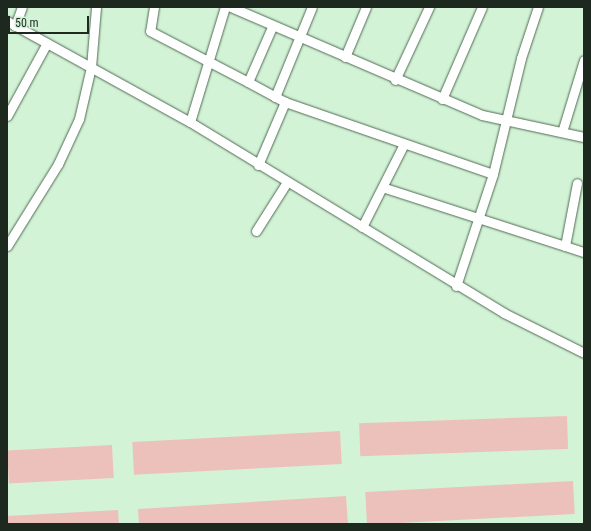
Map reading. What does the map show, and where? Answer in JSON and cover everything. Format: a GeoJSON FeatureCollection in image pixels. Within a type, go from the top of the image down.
{"type":"FeatureCollection","features":[{"type":"Feature","properties":{"kind":"street"},"geometry":{"type":"LineString","coordinates":[[22,7],[11,23],[190,122],[456,286],[584,353]]}},
{"type":"Feature","properties":{"kind":"street"},"geometry":{"type":"LineString","coordinates":[[7,246],[66,150],[80,114],[91,67],[96,7]]}},
{"type":"Feature","properties":{"kind":"street"},"geometry":{"type":"LineString","coordinates":[[154,7],[150,30],[211,61],[284,102],[493,174]]}},
{"type":"Feature","properties":{"kind":"street"},"geometry":{"type":"LineString","coordinates":[[190,122],[211,61],[226,7]]}},
{"type":"Feature","properties":{"kind":"street"},"geometry":{"type":"LineString","coordinates":[[231,7],[272,27],[442,99],[506,121],[584,137]]}},
{"type":"Feature","properties":{"kind":"street"},"geometry":{"type":"LineString","coordinates":[[275,97],[301,39],[312,7]]}},
{"type":"Feature","properties":{"kind":"street"},"geometry":{"type":"LineString","coordinates":[[345,57],[366,7]]}},
{"type":"Feature","properties":{"kind":"street"},"geometry":{"type":"LineString","coordinates":[[395,80],[429,7]]}},
{"type":"Feature","properties":{"kind":"street"},"geometry":{"type":"LineString","coordinates":[[442,99],[482,7]]}},
{"type":"Feature","properties":{"kind":"street"},"geometry":{"type":"LineString","coordinates":[[456,286],[493,174],[521,58],[538,7]]}},
{"type":"Feature","properties":{"kind":"street"},"geometry":{"type":"LineString","coordinates":[[248,82],[272,27]]}},
{"type":"Feature","properties":{"kind":"street"},"geometry":{"type":"LineString","coordinates":[[7,116],[47,43]]}},
{"type":"Feature","properties":{"kind":"street"},"geometry":{"type":"LineString","coordinates":[[562,132],[584,60]]}},
{"type":"Feature","properties":{"kind":"street"},"geometry":{"type":"LineString","coordinates":[[258,165],[284,102]]}},
{"type":"Feature","properties":{"kind":"street"},"geometry":{"type":"LineString","coordinates":[[362,227],[385,188],[404,144]]}},
{"type":"Feature","properties":{"kind":"street"},"geometry":{"type":"LineString","coordinates":[[256,231],[287,182]]}},
{"type":"Feature","properties":{"kind":"street"},"geometry":{"type":"LineString","coordinates":[[565,246],[578,183]]}},
{"type":"Feature","properties":{"kind":"street"},"geometry":{"type":"LineString","coordinates":[[385,188],[478,220],[584,252]]}},
{"type":"Feature","properties":{"kind":"building"},"geometry":{"type":"Polygon","coordinates":[[[567,416],[568,449],[360,456],[359,423],[567,416]]]}},
{"type":"Feature","properties":{"kind":"building"},"geometry":{"type":"Polygon","coordinates":[[[340,431],[342,464],[134,475],[132,442],[340,431]]]}},
{"type":"Feature","properties":{"kind":"building"},"geometry":{"type":"Polygon","coordinates":[[[112,445],[114,478],[9,483],[7,450],[112,445]]]}},
{"type":"Feature","properties":{"kind":"building"},"geometry":{"type":"Polygon","coordinates":[[[573,481],[575,514],[367,524],[365,492],[573,481]]]}},
{"type":"Feature","properties":{"kind":"building"},"geometry":{"type":"Polygon","coordinates":[[[346,496],[348,524],[139,524],[138,509],[346,496]]]}},
{"type":"Feature","properties":{"kind":"building"},"geometry":{"type":"Polygon","coordinates":[[[118,510],[119,524],[7,524],[7,516],[118,510]]]}}]}
